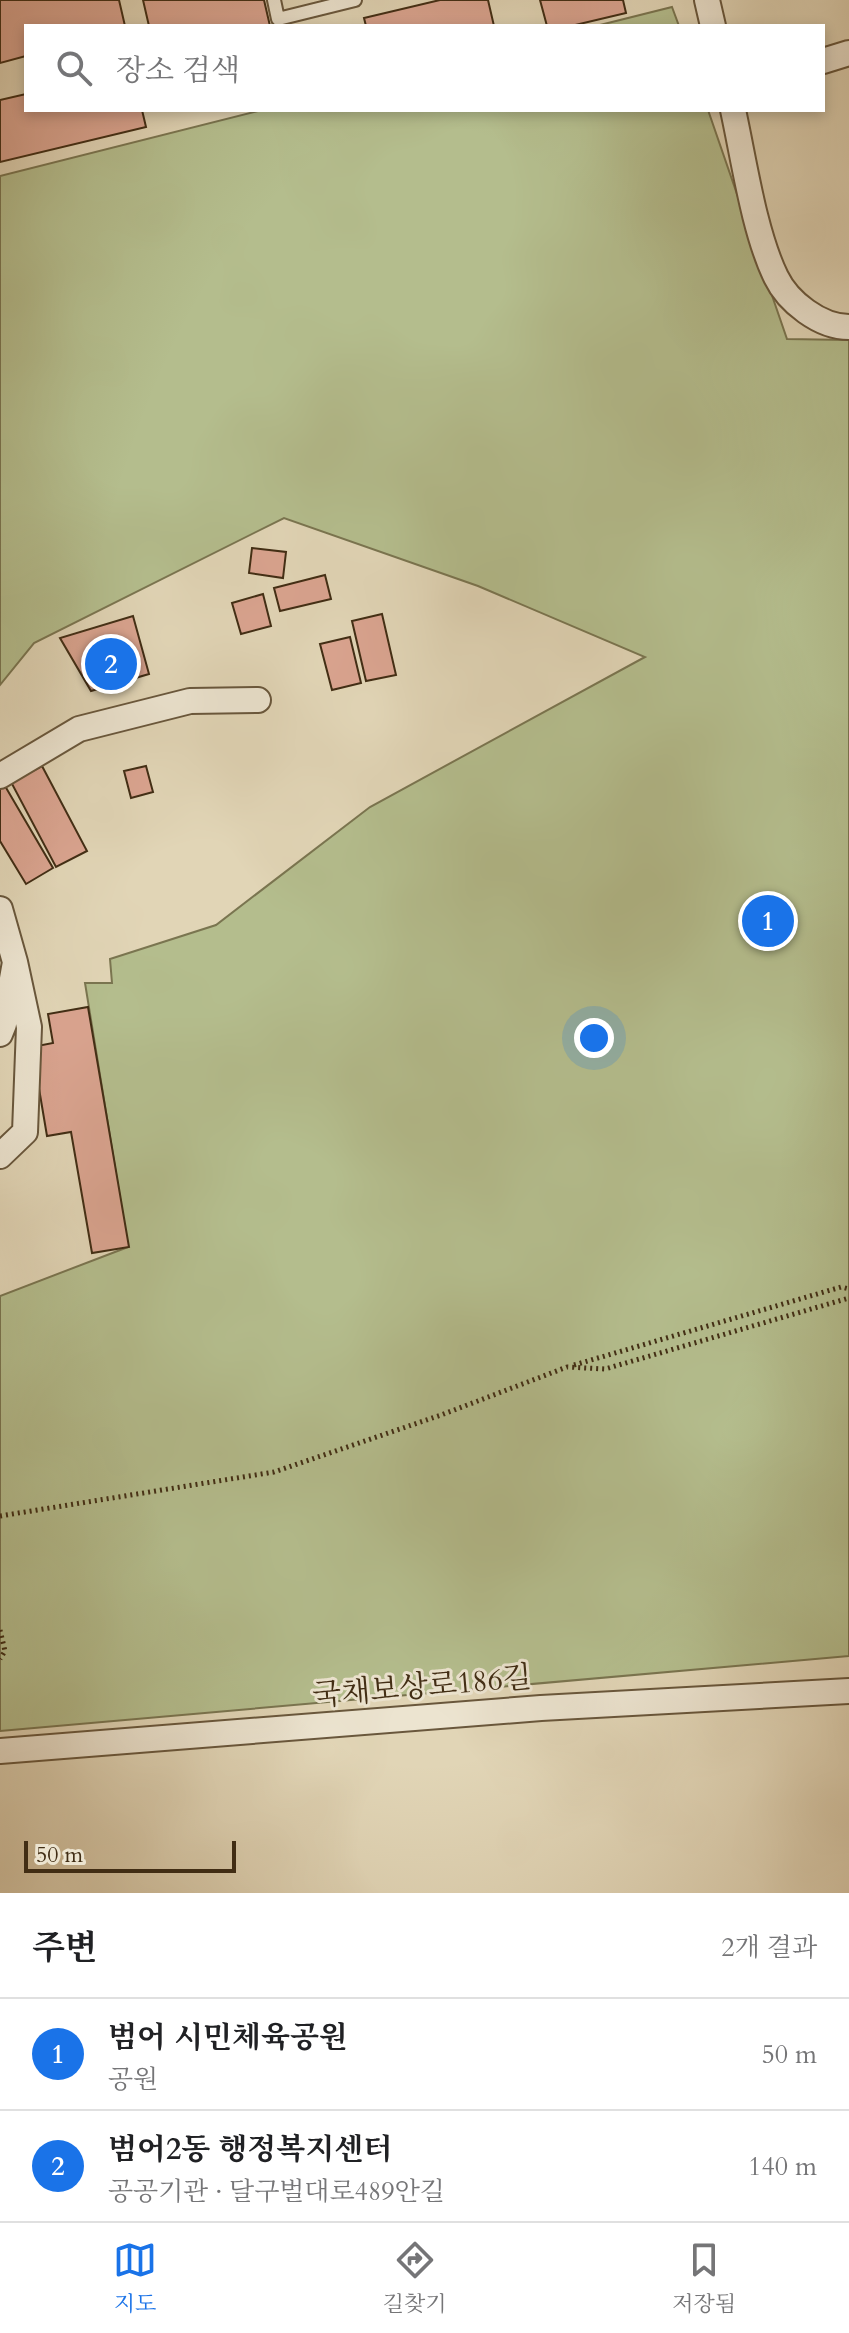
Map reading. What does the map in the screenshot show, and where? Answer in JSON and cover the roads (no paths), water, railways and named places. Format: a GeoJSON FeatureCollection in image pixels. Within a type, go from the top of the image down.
{"type":"FeatureCollection","features":[{"type":"Feature","properties":{"kind":"street"},"geometry":{"type":"LineString","coordinates":[[707,0],[713,24]]}},
{"type":"Feature","properties":{"kind":"street"},"geometry":{"type":"LineString","coordinates":[[825,60],[849,53]]}},
{"type":"Feature","properties":{"kind":"street"},"geometry":{"type":"LineString","coordinates":[[733,112],[760,234],[776,278],[793,301],[818,318],[849,327]]}},
{"type":"Feature","properties":{"kind":"street"},"geometry":{"type":"LineString","coordinates":[[0,776],[79,729],[190,701],[258,700]]}},
{"type":"Feature","properties":{"kind":"street"},"geometry":{"type":"LineString","coordinates":[[0,909],[29,1027],[25,1132],[0,1156]]}},
{"type":"Feature","properties":{"kind":"street"},"geometry":{"type":"LineString","coordinates":[[0,1034],[15,962]]}},
{"type":"Feature","properties":{"kind":"street","name":"국채보상로186길"},"geometry":{"type":"LineString","coordinates":[[0,1751],[541,1708],[849,1691]]}},
{"type":"Feature","properties":{"kind":"lane"},"geometry":{"type":"LineString","coordinates":[[274,0],[278,19],[355,0]]}},
{"type":"Feature","properties":{"kind":"place","name":"범어2동 행정복지센터"},"geometry":{"type":"Point","coordinates":[111,664]}},
{"type":"Feature","properties":{"kind":"place","name":"범어 시민체육공원"},"geometry":{"type":"Point","coordinates":[768,921]}}]}
